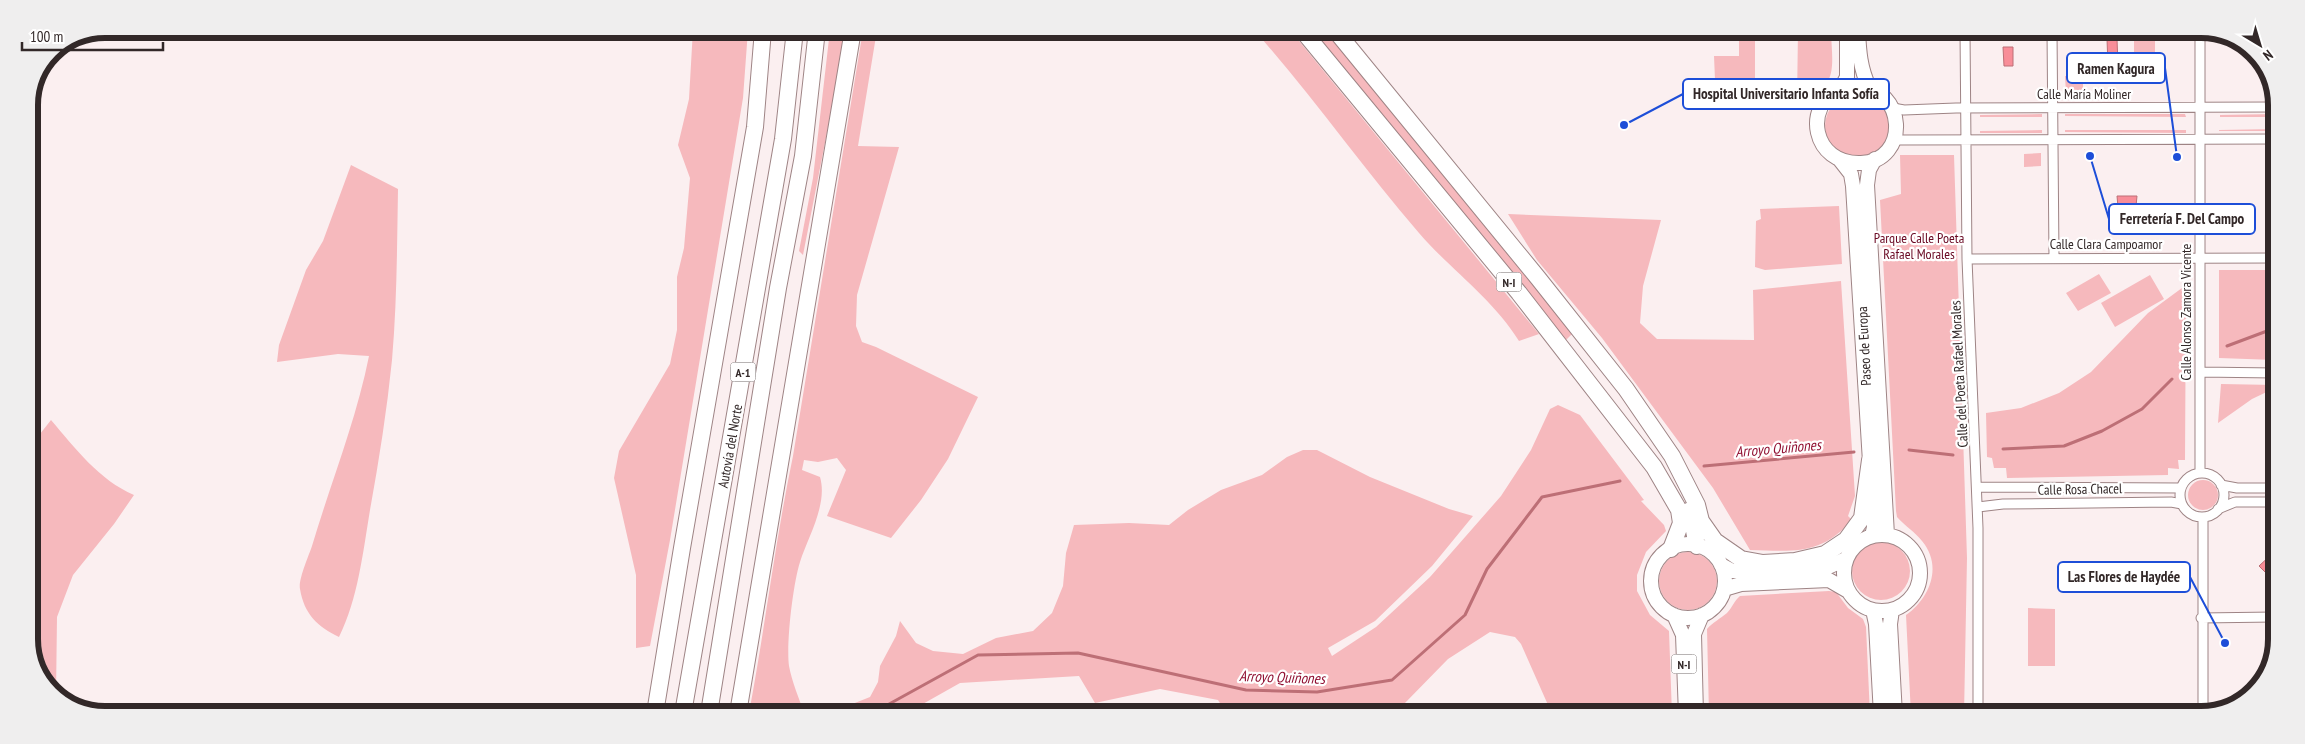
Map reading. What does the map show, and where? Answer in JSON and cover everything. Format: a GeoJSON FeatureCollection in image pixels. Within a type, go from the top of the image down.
{"type":"FeatureCollection","features":[{"type":"Feature","properties":{"kind":"highway"},"geometry":{"type":"LineString","coordinates":[[656,706],[755,127],[762,38]]}},
{"type":"Feature","properties":{"kind":"highway","name":"Autovía del Norte"},"geometry":{"type":"LineString","coordinates":[[685,706],[781,148],[794,38]]}},
{"type":"Feature","properties":{"kind":"highway","name":"Autovía del Norte"},"geometry":{"type":"LineString","coordinates":[[710,706],[778,288],[803,156],[816,38]]}},
{"type":"Feature","properties":{"kind":"highway"},"geometry":{"type":"LineString","coordinates":[[739,706],[852,38]]}},
{"type":"Feature","properties":{"kind":"highway","name":"N-I"},"geometry":{"type":"LineString","coordinates":[[1309,38],[1519,294],[1654,468],[1679,510],[1681,523],[1671,548]]}},
{"type":"Feature","properties":{"kind":"highway","name":"N-I"},"geometry":{"type":"LineString","coordinates":[[1342,38],[1626,388],[1672,456],[1686,486],[1697,546]]}},
{"type":"Feature","properties":{"kind":"highway"},"geometry":{"type":"LineString","coordinates":[[1686,486],[1697,505],[1701,521],[1715,541],[1741,559],[1763,563],[1795,561],[1825,554],[1846,540],[1862,518],[1870,460]]}},
{"type":"Feature","properties":{"kind":"highway"},"geometry":{"type":"LineString","coordinates":[[717,706],[718,658]]}},
{"type":"Feature","properties":{"kind":"main road"},"geometry":{"type":"LineString","coordinates":[[1841,88],[1869,87],[1882,95],[1893,108],[1897,122],[1894,140],[1885,152],[1875,159],[1864,163],[1840,160],[1824,148],[1818,139],[1817,122],[1820,109],[1830,96],[1841,88],[1847,77],[1847,38]]}},
{"type":"Feature","properties":{"kind":"main road"},"geometry":{"type":"LineString","coordinates":[[1859,38],[1861,67],[1869,87]]}},
{"type":"Feature","properties":{"kind":"main road","name":"Paseo de Europa"},"geometry":{"type":"LineString","coordinates":[[1875,159],[1869,170],[1867,186],[1887,534]]}},
{"type":"Feature","properties":{"kind":"main road","name":"Paseo de Europa"},"geometry":{"type":"LineString","coordinates":[[1840,160],[1850,174],[1853,186],[1874,527],[1872,536]]}},
{"type":"Feature","properties":{"kind":"main road"},"geometry":{"type":"LineString","coordinates":[[1887,534],[1908,544],[1918,559],[1920,576],[1918,588],[1912,598],[1903,605],[1892,610],[1873,610],[1854,600],[1843,575],[1846,559],[1856,544],[1872,536],[1887,534]]}},
{"type":"Feature","properties":{"kind":"main road"},"geometry":{"type":"LineString","coordinates":[[1671,548],[1679,545],[1697,546],[1715,556],[1721,565],[1725,582],[1724,589],[1741,584],[1829,580],[1848,590]]}},
{"type":"Feature","properties":{"kind":"main road","name":"N-I"},"geometry":{"type":"LineString","coordinates":[[1671,548],[1661,556],[1654,566],[1651,577],[1652,589],[1656,600],[1674,616],[1683,635],[1686,706]]}},
{"type":"Feature","properties":{"kind":"main road"},"geometry":{"type":"LineString","coordinates":[[1721,565],[1732,571],[1741,572],[1828,567],[1846,559]]}},
{"type":"Feature","properties":{"kind":"main road","name":"N-I"},"geometry":{"type":"LineString","coordinates":[[1696,706],[1694,634],[1702,615],[1717,603],[1724,589]]}},
{"type":"Feature","properties":{"kind":"main road"},"geometry":{"type":"LineString","coordinates":[[1873,610],[1876,624],[1881,706]]}},
{"type":"Feature","properties":{"kind":"main road"},"geometry":{"type":"LineString","coordinates":[[1892,610],[1890,624],[1895,706]]}},
{"type":"Feature","properties":{"kind":"main road"},"geometry":{"type":"LineString","coordinates":[[1674,616],[1683,618],[1702,615]]}},
{"type":"Feature","properties":{"kind":"street","name":"Calle del Poeta Rafael Morales"},"geometry":{"type":"LineString","coordinates":[[1965,38],[1967,259],[1978,508],[1978,706]]}},
{"type":"Feature","properties":{"kind":"street"},"geometry":{"type":"LineString","coordinates":[[2052,38],[2054,258]]}},
{"type":"Feature","properties":{"kind":"street","name":"Calle Alonso Zamora Vicente"},"geometry":{"type":"LineString","coordinates":[[2200,38],[2200,473]]}},
{"type":"Feature","properties":{"kind":"street","name":"Calle María Moliner"},"geometry":{"type":"LineString","coordinates":[[1893,108],[1904,110],[1966,108],[2267,108]]}},
{"type":"Feature","properties":{"kind":"street"},"geometry":{"type":"LineString","coordinates":[[1894,140],[2267,139]]}},
{"type":"Feature","properties":{"kind":"street","name":"Calle Clara Campoamor"},"geometry":{"type":"LineString","coordinates":[[1967,259],[2267,258]]}},
{"type":"Feature","properties":{"kind":"street"},"geometry":{"type":"LineString","coordinates":[[2200,372],[2268,373]]}},
{"type":"Feature","properties":{"kind":"street"},"geometry":{"type":"LineString","coordinates":[[2218,509],[2222,502],[2223,493],[2221,485],[2216,478],[2209,474],[2200,473],[2192,475],[2181,488],[2180,496],[2182,504],[2194,516],[2203,517],[2235,502],[2268,502]]}},
{"type":"Feature","properties":{"kind":"street"},"geometry":{"type":"LineString","coordinates":[[2221,485],[2237,488],[2268,488]]}},
{"type":"Feature","properties":{"kind":"street","name":"Calle Rosa Chacel"},"geometry":{"type":"LineString","coordinates":[[1977,487],[2181,488]]}},
{"type":"Feature","properties":{"kind":"street","name":"Calle Rosa Chacel"},"geometry":{"type":"LineString","coordinates":[[1978,508],[2033,504],[2171,502],[2182,504]]}},
{"type":"Feature","properties":{"kind":"street"},"geometry":{"type":"LineString","coordinates":[[2203,517],[2203,706]]}},
{"type":"Feature","properties":{"kind":"street"},"geometry":{"type":"LineString","coordinates":[[2202,618],[2268,618]]}},
{"type":"Feature","properties":{"kind":"green space"},"geometry":{"type":"Polygon","coordinates":[[[692,38],[747,38],[743,98],[670,540],[650,646],[636,648],[636,575],[614,478],[619,451],[670,364],[677,330],[677,277],[684,248],[690,178],[678,145],[689,99],[692,38]]]}},
{"type":"Feature","properties":{"kind":"green space"},"geometry":{"type":"Polygon","coordinates":[[[829,38],[845,38],[803,255],[799,251],[813,178],[829,38]]]}},
{"type":"Feature","properties":{"kind":"green space"},"geometry":{"type":"Polygon","coordinates":[[[862,38],[876,38],[858,146],[899,147],[857,295],[856,326],[862,342],[978,397],[948,459],[921,500],[891,538],[827,516],[846,470],[837,458],[818,462],[804,460],[802,470],[820,477],[822,487],[816,520],[797,572],[789,629],[789,666],[802,706],[750,706],[862,38]]]}},
{"type":"Feature","properties":{"kind":"green space"},"geometry":{"type":"Polygon","coordinates":[[[1261,38],[1297,38],[1539,334],[1519,341],[1497,312],[1419,233],[1261,38]]]}},
{"type":"Feature","properties":{"kind":"green space"},"geometry":{"type":"Polygon","coordinates":[[[1318,38],[1332,38],[1574,332],[1566,340],[1318,38]]]}},
{"type":"Feature","properties":{"kind":"green space"},"geometry":{"type":"Polygon","coordinates":[[[1739,38],[1755,38],[1755,103],[1716,103],[1714,56],[1739,56],[1739,38]]]}},
{"type":"Feature","properties":{"kind":"green space"},"geometry":{"type":"Polygon","coordinates":[[[1798,38],[1831,38],[1832,66],[1827,83],[1821,90],[1811,96],[1797,100],[1798,38]]]}},
{"type":"Feature","properties":{"kind":"green space"},"geometry":{"type":"Polygon","coordinates":[[[2134,38],[2155,38],[2155,69],[2134,69],[2134,38]]]}},
{"type":"Feature","properties":{"kind":"green space"},"geometry":{"type":"Polygon","coordinates":[[[2065,76],[2083,76],[2083,94],[2066,94],[2065,76]]]}},
{"type":"Feature","properties":{"kind":"green space"},"geometry":{"type":"Polygon","coordinates":[[[1857,94],[1875,100],[1883,108],[1889,126],[1883,144],[1875,152],[1857,158],[1839,152],[1831,144],[1825,126],[1831,108],[1839,100],[1857,94]]]}},
{"type":"Feature","properties":{"kind":"green space"},"geometry":{"type":"Polygon","coordinates":[[[2042,114],[2042,117],[1980,117],[1980,115],[2042,114]]]}},
{"type":"Feature","properties":{"kind":"green space"},"geometry":{"type":"Polygon","coordinates":[[[2065,114],[2185,114],[2186,117],[2065,116],[2065,114]]]}},
{"type":"Feature","properties":{"kind":"green space"},"geometry":{"type":"Polygon","coordinates":[[[2267,114],[2267,117],[2220,117],[2220,115],[2267,114]]]}},
{"type":"Feature","properties":{"kind":"green space"},"geometry":{"type":"Polygon","coordinates":[[[2267,129],[2267,131],[2219,131],[2267,129]]]}},
{"type":"Feature","properties":{"kind":"green space"},"geometry":{"type":"Polygon","coordinates":[[[2042,130],[2042,133],[1980,133],[1980,131],[2042,130]]]}},
{"type":"Feature","properties":{"kind":"green space"},"geometry":{"type":"Polygon","coordinates":[[[2065,130],[2186,130],[2186,133],[2065,132],[2065,130]]]}},
{"type":"Feature","properties":{"kind":"green space"},"geometry":{"type":"Polygon","coordinates":[[[2041,153],[2041,166],[2024,167],[2024,154],[2041,153]]]}},
{"type":"Feature","properties":{"kind":"green space","name":"Parque Calle Poeta Rafael Morales"},"geometry":{"type":"Polygon","coordinates":[[[1900,155],[1954,155],[1967,558],[1964,706],[1911,706],[1906,615],[1922,600],[1927,591],[1931,581],[1932,561],[1922,541],[1897,517],[1896,511],[1880,200],[1901,194],[1900,155]]]}},
{"type":"Feature","properties":{"kind":"green space"},"geometry":{"type":"Polygon","coordinates":[[[351,165],[398,189],[395,317],[388,398],[359,575],[351,607],[339,637],[313,619],[305,606],[300,585],[350,428],[369,356],[338,354],[277,362],[279,345],[306,270],[323,241],[351,165]]]}},
{"type":"Feature","properties":{"kind":"green space"},"geometry":{"type":"Polygon","coordinates":[[[1839,206],[1842,264],[1765,270],[1755,267],[1756,221],[1761,219],[1760,209],[1839,206]]]}},
{"type":"Feature","properties":{"kind":"green space"},"geometry":{"type":"Polygon","coordinates":[[[1508,214],[1661,220],[1643,286],[1640,323],[1657,339],[1754,340],[1753,290],[1841,281],[1855,496],[1848,516],[1852,520],[1840,532],[1817,546],[1780,551],[1750,550],[1713,488],[1602,338],[1537,260],[1508,214]]]}},
{"type":"Feature","properties":{"kind":"green space"},"geometry":{"type":"Polygon","coordinates":[[[2219,270],[2267,270],[2267,360],[2219,358],[2219,270]]]}},
{"type":"Feature","properties":{"kind":"green space"},"geometry":{"type":"Polygon","coordinates":[[[2099,274],[2111,293],[2078,311],[2066,293],[2099,274]]]}},
{"type":"Feature","properties":{"kind":"green space"},"geometry":{"type":"Polygon","coordinates":[[[2150,275],[2164,299],[2115,327],[2101,303],[2150,275]]]}},
{"type":"Feature","properties":{"kind":"green space"},"geometry":{"type":"Polygon","coordinates":[[[2186,285],[2185,460],[2178,460],[2179,469],[2168,468],[2168,475],[2007,478],[2006,468],[1994,468],[1992,458],[1987,457],[1986,413],[2021,408],[2059,393],[2091,372],[2148,313],[2186,285]]]}},
{"type":"Feature","properties":{"kind":"green space"},"geometry":{"type":"Polygon","coordinates":[[[2221,384],[2268,385],[2268,392],[2252,399],[2218,423],[2221,384]]]}},
{"type":"Feature","properties":{"kind":"green space"},"geometry":{"type":"Polygon","coordinates":[[[1558,405],[1580,415],[1644,500],[1641,501],[1664,525],[1666,531],[1646,552],[1637,575],[1637,591],[1650,615],[1669,631],[1672,706],[1548,706],[1521,644],[1515,637],[1490,632],[1448,659],[1404,704],[1388,706],[1222,706],[1218,700],[1160,689],[1095,703],[1079,676],[960,683],[919,706],[847,706],[870,697],[878,682],[880,666],[896,636],[900,621],[916,643],[933,651],[963,654],[996,638],[1033,631],[1052,613],[1063,586],[1066,553],[1074,525],[1129,523],[1169,525],[1188,510],[1221,490],[1262,475],[1287,457],[1303,450],[1317,450],[1370,477],[1449,509],[1473,516],[1432,566],[1375,621],[1328,648],[1332,656],[1376,627],[1430,577],[1501,496],[1531,450],[1550,409],[1558,405]]]}},
{"type":"Feature","properties":{"kind":"green space"},"geometry":{"type":"Polygon","coordinates":[[[51,420],[99,472],[121,489],[134,495],[114,524],[73,575],[57,617],[56,686],[43,665],[38,644],[38,437],[51,420]]]}},
{"type":"Feature","properties":{"kind":"green space"},"geometry":{"type":"Polygon","coordinates":[[[2203,480],[2213,485],[2218,495],[2213,505],[2203,510],[2193,505],[2188,495],[2193,485],[2203,480]]]}},
{"type":"Feature","properties":{"kind":"green space"},"geometry":{"type":"Polygon","coordinates":[[[1881,542],[1892,544],[1905,555],[1910,571],[1908,582],[1897,595],[1881,600],[1870,598],[1857,587],[1852,571],[1854,560],[1865,547],[1881,542]]]}},
{"type":"Feature","properties":{"kind":"green space"},"geometry":{"type":"Polygon","coordinates":[[[1682,552],[1694,552],[1709,560],[1717,575],[1717,587],[1709,602],[1694,610],[1682,610],[1667,602],[1659,587],[1659,575],[1667,560],[1682,552]]]}},
{"type":"Feature","properties":{"kind":"green space"},"geometry":{"type":"Polygon","coordinates":[[[1836,592],[1848,608],[1863,619],[1866,627],[1870,706],[1709,706],[1707,629],[1727,613],[1740,596],[1836,592]]]}},
{"type":"Feature","properties":{"kind":"green space"},"geometry":{"type":"Polygon","coordinates":[[[2028,608],[2055,609],[2055,666],[2028,666],[2028,608]]]}},
{"type":"Feature","properties":{"kind":"shaded area"},"geometry":{"type":"Polygon","coordinates":[[[2107,39],[2117,39],[2118,65],[2108,66],[2107,39]]]}},
{"type":"Feature","properties":{"kind":"shaded area"},"geometry":{"type":"Polygon","coordinates":[[[2003,47],[2013,47],[2013,66],[2004,66],[2003,47]]]}},
{"type":"Feature","properties":{"kind":"shaded area"},"geometry":{"type":"Polygon","coordinates":[[[2117,196],[2137,196],[2136,206],[2118,207],[2117,196]]]}},
{"type":"Feature","properties":{"kind":"shaded area"},"geometry":{"type":"Polygon","coordinates":[[[2268,558],[2268,575],[2259,566],[2268,558]]]}},
{"type":"Feature","properties":{"kind":"waterway","name":"Arroyo Quiñones"},"geometry":{"type":"LineString","coordinates":[[2227,346],[2267,331]]}},
{"type":"Feature","properties":{"kind":"waterway","name":"Arroyo Quiñones"},"geometry":{"type":"LineString","coordinates":[[2003,449],[2064,446],[2102,431],[2142,409],[2172,379]]}},
{"type":"Feature","properties":{"kind":"waterway","name":"Arroyo Quiñones"},"geometry":{"type":"LineString","coordinates":[[1909,450],[1953,455]]}},
{"type":"Feature","properties":{"kind":"waterway","name":"Arroyo Quiñones"},"geometry":{"type":"LineString","coordinates":[[1704,466],[1854,452]]}},
{"type":"Feature","properties":{"kind":"waterway","name":"Arroyo Quiñones"},"geometry":{"type":"LineString","coordinates":[[886,706],[978,655],[1078,653],[1246,690],[1317,692],[1392,680],[1465,615],[1487,569],[1542,497],[1620,481]]}},
{"type":"Feature","properties":{"kind":"place","name":"Hospital Universitario Infanta Sofía"},"geometry":{"type":"Point","coordinates":[1624,125]}},
{"type":"Feature","properties":{"kind":"place","name":"Ferretería F. Del Campo"},"geometry":{"type":"Point","coordinates":[2090,156]}},
{"type":"Feature","properties":{"kind":"place","name":"Ramen Kagura"},"geometry":{"type":"Point","coordinates":[2177,157]}},
{"type":"Feature","properties":{"kind":"place","name":"Las Flores de Haydée"},"geometry":{"type":"Point","coordinates":[2225,643]}}]}
